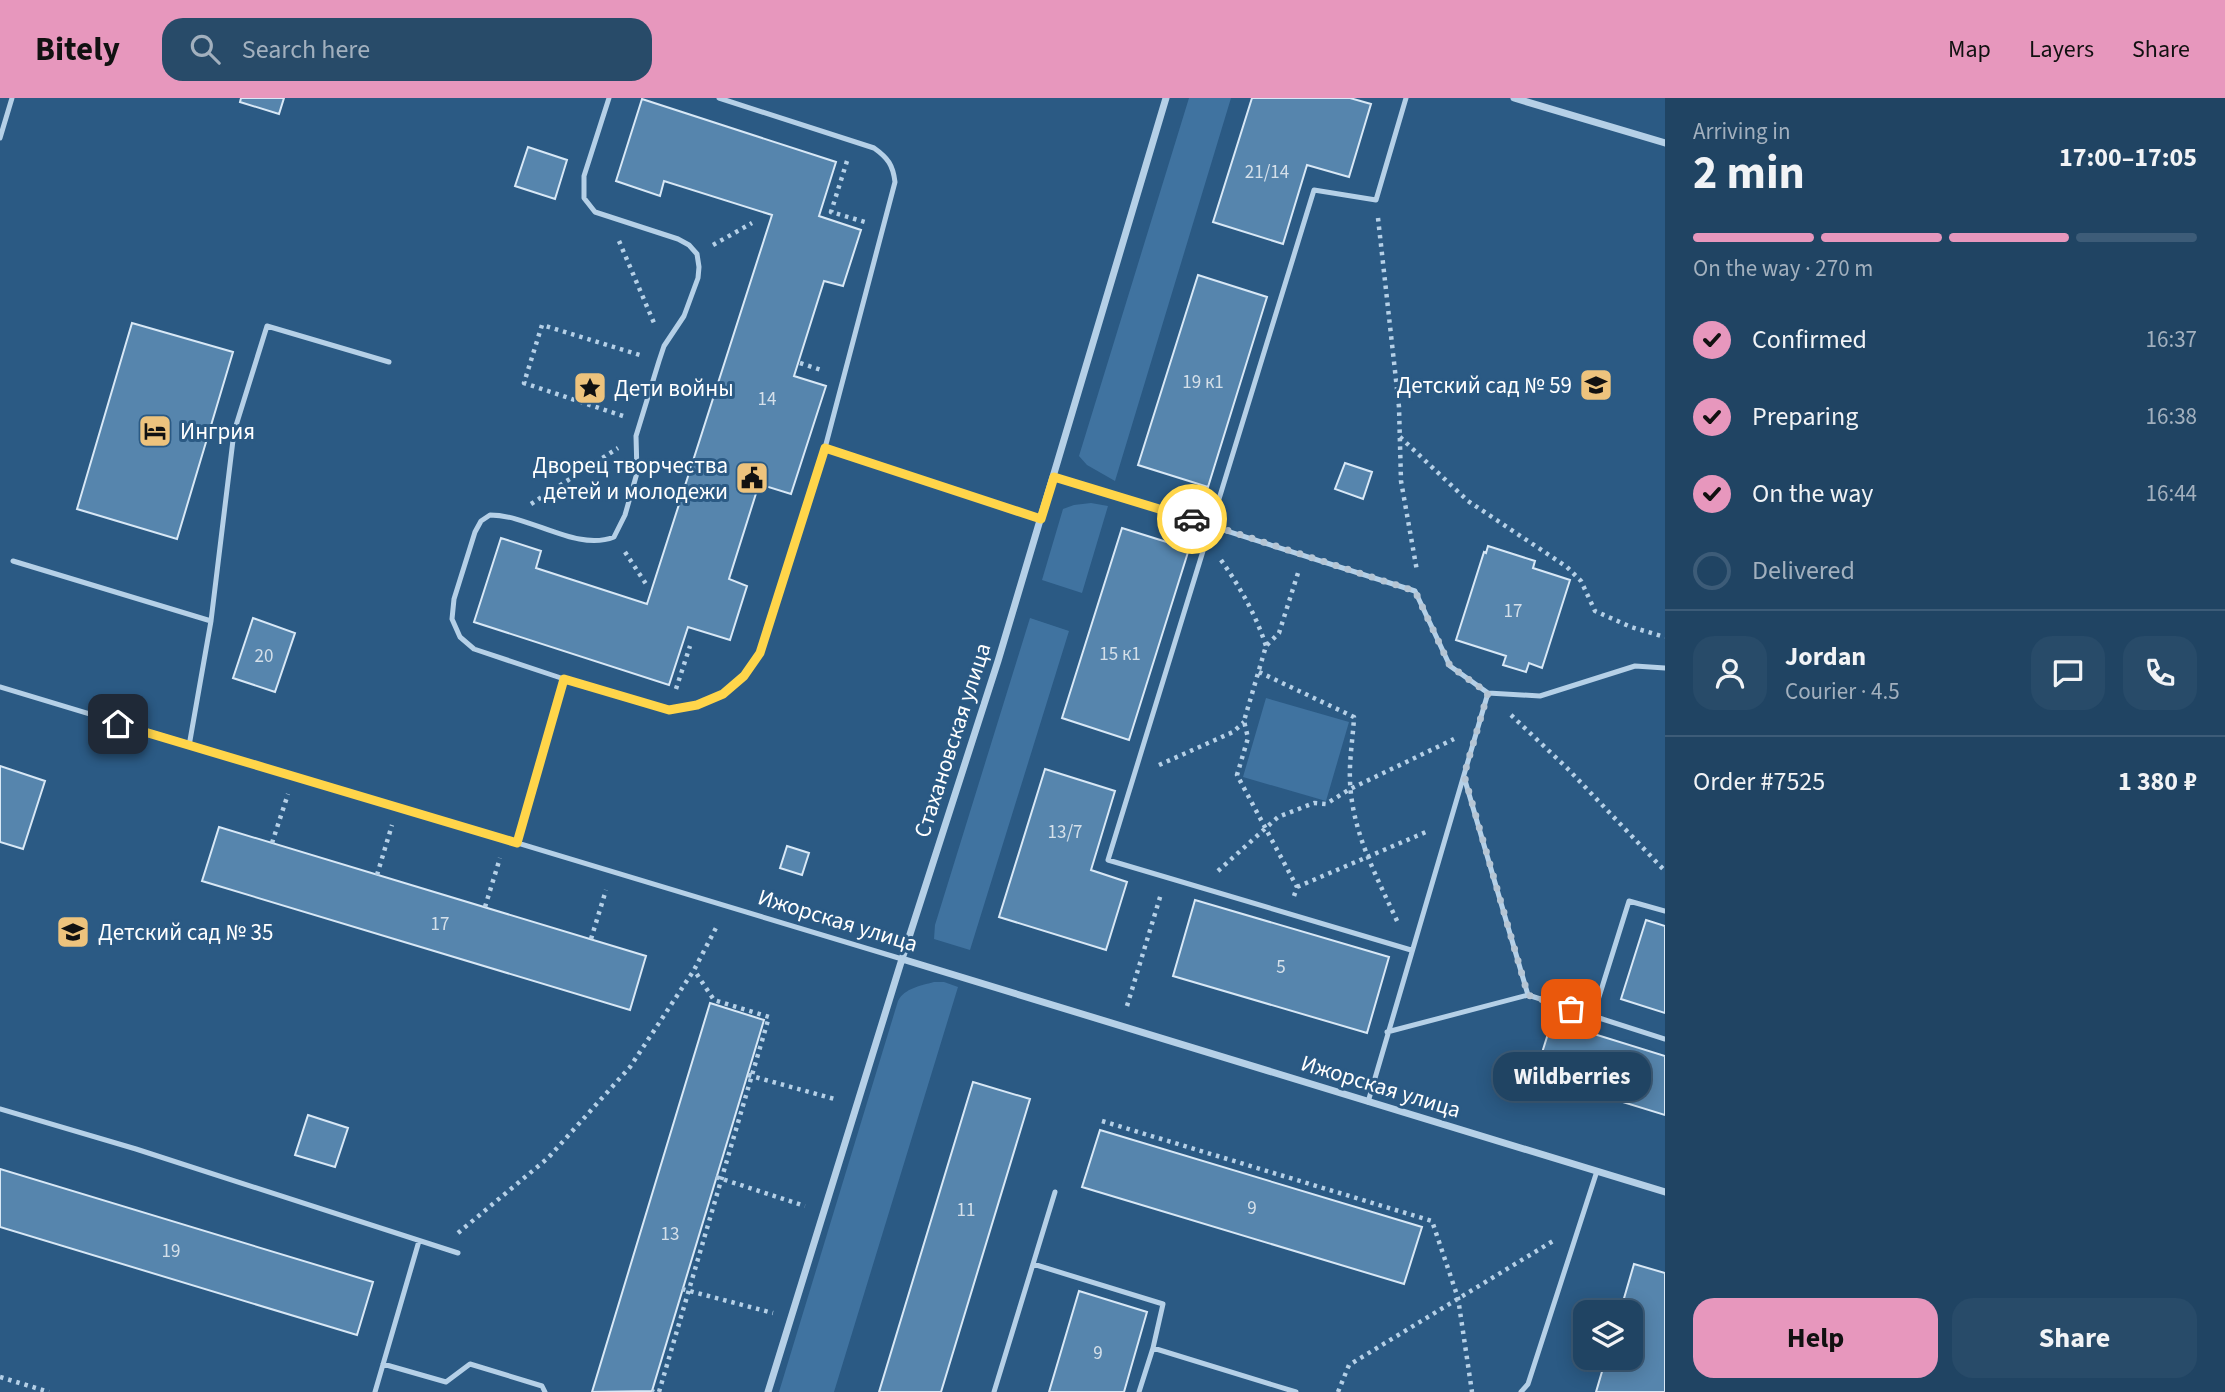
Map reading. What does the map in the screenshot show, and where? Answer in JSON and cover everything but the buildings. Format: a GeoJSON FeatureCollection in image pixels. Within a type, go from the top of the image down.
{"type":"FeatureCollection","features":[{"type":"Feature","properties":{"kind":"street","name":"Стахановская улица"},"geometry":{"type":"LineString","coordinates":[[768,1392],[902,959],[998,661],[1166,98]]}},
{"type":"Feature","properties":{"kind":"street"},"geometry":{"type":"LineString","coordinates":[[1514,98],[1665,143]]}},
{"type":"Feature","properties":{"kind":"street","name":"Ижорская улица"},"geometry":{"type":"LineString","coordinates":[[902,959],[1665,1192]]}},
{"type":"Feature","properties":{"kind":"lane"},"geometry":{"type":"LineString","coordinates":[[0,138],[12,98]]}},
{"type":"Feature","properties":{"kind":"lane"},"geometry":{"type":"LineString","coordinates":[[609,98],[584,176],[584,198],[595,212],[689,245],[697,254],[698,278],[684,316],[664,346],[640,422],[636,436],[637,473],[621,528],[614,537],[602,542],[586,540],[511,517],[490,515],[481,521],[475,532],[454,599],[452,620],[460,637],[474,649],[669,710],[697,705],[723,694],[744,676],[760,653],[825,448],[895,182],[893,167],[887,157],[874,148],[719,98]]}},
{"type":"Feature","properties":{"kind":"lane"},"geometry":{"type":"LineString","coordinates":[[1406,98],[1376,200],[1314,190],[1108,860],[1411,950]]}},
{"type":"Feature","properties":{"kind":"lane"},"geometry":{"type":"LineString","coordinates":[[189,746],[211,621],[234,432],[267,326],[390,362]]}},
{"type":"Feature","properties":{"kind":"lane"},"geometry":{"type":"LineString","coordinates":[[825,448],[1041,519]]}},
{"type":"Feature","properties":{"kind":"lane"},"geometry":{"type":"LineString","coordinates":[[1054,477],[1415,591],[1450,666],[1488,693],[1540,696],[1635,666],[1665,668]]}},
{"type":"Feature","properties":{"kind":"lane"},"geometry":{"type":"LineString","coordinates":[[13,561],[211,621]]}},
{"type":"Feature","properties":{"kind":"lane"},"geometry":{"type":"LineString","coordinates":[[517,843],[564,679]]}},
{"type":"Feature","properties":{"kind":"lane","name":"Ижорская улица"},"geometry":{"type":"LineString","coordinates":[[0,687],[902,959]]}},
{"type":"Feature","properties":{"kind":"lane"},"geometry":{"type":"LineString","coordinates":[[1368,1102],[1488,693]]}},
{"type":"Feature","properties":{"kind":"lane"},"geometry":{"type":"LineString","coordinates":[[1464,775],[1528,995]]}},
{"type":"Feature","properties":{"kind":"lane"},"geometry":{"type":"LineString","coordinates":[[1593,1016],[1629,901],[1665,911]]}},
{"type":"Feature","properties":{"kind":"lane"},"geometry":{"type":"LineString","coordinates":[[1387,1032],[1528,995],[1665,1039]]}},
{"type":"Feature","properties":{"kind":"lane"},"geometry":{"type":"LineString","coordinates":[[0,1109],[136,1149],[458,1254]]}},
{"type":"Feature","properties":{"kind":"lane"},"geometry":{"type":"LineString","coordinates":[[1521,1392],[1528,1384],[1597,1171]]}},
{"type":"Feature","properties":{"kind":"lane"},"geometry":{"type":"LineString","coordinates":[[994,1392],[1055,1192]]}},
{"type":"Feature","properties":{"kind":"lane"},"geometry":{"type":"LineString","coordinates":[[375,1392],[419,1241]]}},
{"type":"Feature","properties":{"kind":"lane"},"geometry":{"type":"LineString","coordinates":[[1033,1264],[1163,1304],[1139,1392]]}},
{"type":"Feature","properties":{"kind":"lane"},"geometry":{"type":"LineString","coordinates":[[1153,1348],[1296,1392]]}},
{"type":"Feature","properties":{"kind":"lane"},"geometry":{"type":"LineString","coordinates":[[383,1364],[446,1382],[470,1364],[542,1386],[545,1392]]}},
{"type":"Feature","properties":{"kind":"path"},"geometry":{"type":"LineString","coordinates":[[853,141],[831,212],[883,228]]}},
{"type":"Feature","properties":{"kind":"path"},"geometry":{"type":"LineString","coordinates":[[1376,200],[1398,394],[1401,481],[1417,571],[1415,591]]}},
{"type":"Feature","properties":{"kind":"path"},"geometry":{"type":"LineString","coordinates":[[609,217],[664,346]]}},
{"type":"Feature","properties":{"kind":"path"},"geometry":{"type":"LineString","coordinates":[[697,254],[752,223]]}},
{"type":"Feature","properties":{"kind":"path"},"geometry":{"type":"LineString","coordinates":[[640,422],[524,383],[542,325],[659,361]]}},
{"type":"Feature","properties":{"kind":"path"},"geometry":{"type":"LineString","coordinates":[[511,517],[636,436]]}},
{"type":"Feature","properties":{"kind":"path"},"geometry":{"type":"LineString","coordinates":[[1399,436],[1468,501],[1581,580],[1594,611],[1631,627],[1665,637]]}},
{"type":"Feature","properties":{"kind":"path"},"geometry":{"type":"LineString","coordinates":[[614,537],[648,587]]}},
{"type":"Feature","properties":{"kind":"path"},"geometry":{"type":"LineString","coordinates":[[1202,551],[1218,556],[1229,571],[1259,626],[1266,646]]}},
{"type":"Feature","properties":{"kind":"path"},"geometry":{"type":"LineString","coordinates":[[1136,768],[1151,769],[1233,732],[1244,721],[1266,646],[1279,633],[1303,555]]}},
{"type":"Feature","properties":{"kind":"path"},"geometry":{"type":"LineString","coordinates":[[669,710],[690,646]]}},
{"type":"Feature","properties":{"kind":"path"},"geometry":{"type":"LineString","coordinates":[[1259,672],[1354,717],[1350,789],[1354,817],[1368,857],[1411,950]]}},
{"type":"Feature","properties":{"kind":"path"},"geometry":{"type":"LineString","coordinates":[[1488,693],[1567,768],[1665,870]]}},
{"type":"Feature","properties":{"kind":"path"},"geometry":{"type":"LineString","coordinates":[[1244,721],[1248,738],[1237,775],[1297,887],[1449,822]]}},
{"type":"Feature","properties":{"kind":"path"},"geometry":{"type":"LineString","coordinates":[[1206,889],[1212,876],[1278,817],[1314,803],[1326,804],[1350,789],[1477,728]]}},
{"type":"Feature","properties":{"kind":"path"},"geometry":{"type":"LineString","coordinates":[[272,843],[294,777]]}},
{"type":"Feature","properties":{"kind":"path"},"geometry":{"type":"LineString","coordinates":[[377,875],[397,807]]}},
{"type":"Feature","properties":{"kind":"path"},"geometry":{"type":"LineString","coordinates":[[485,907],[505,840]]}},
{"type":"Feature","properties":{"kind":"path"},"geometry":{"type":"LineString","coordinates":[[591,939],[611,872]]}},
{"type":"Feature","properties":{"kind":"path"},"geometry":{"type":"LineString","coordinates":[[1126,1007],[1166,877]]}},
{"type":"Feature","properties":{"kind":"path"},"geometry":{"type":"LineString","coordinates":[[441,1248],[548,1158],[630,1067],[694,970],[727,906]]}},
{"type":"Feature","properties":{"kind":"path"},"geometry":{"type":"LineString","coordinates":[[655,1392],[689,1290],[719,1178],[769,1017],[714,1000],[694,970]]}},
{"type":"Feature","properties":{"kind":"path"},"geometry":{"type":"LineString","coordinates":[[750,1075],[857,1106]]}},
{"type":"Feature","properties":{"kind":"path"},"geometry":{"type":"LineString","coordinates":[[1102,1121],[1432,1221],[1458,1298],[1472,1392]]}},
{"type":"Feature","properties":{"kind":"path"},"geometry":{"type":"LineString","coordinates":[[719,1178],[824,1211]]}},
{"type":"Feature","properties":{"kind":"path"},"geometry":{"type":"LineString","coordinates":[[1338,1392],[1349,1365],[1580,1225]]}},
{"type":"Feature","properties":{"kind":"path"},"geometry":{"type":"LineString","coordinates":[[682,1289],[791,1317]]}},
{"type":"Feature","properties":{"kind":"path"},"geometry":{"type":"LineString","coordinates":[[0,1377],[49,1392]]}},
{"type":"Feature","properties":{"kind":"shaded area"},"geometry":{"type":"Polygon","coordinates":[[[1189,98],[1231,98],[1115,481],[1087,465],[1079,456],[1189,98]]]}},
{"type":"Feature","properties":{"kind":"shaded area"},"geometry":{"type":"Polygon","coordinates":[[[1091,503],[1108,506],[1082,593],[1042,580],[1063,509],[1091,503]]]}},
{"type":"Feature","properties":{"kind":"shaded area"},"geometry":{"type":"Polygon","coordinates":[[[1030,618],[1069,631],[970,950],[934,939],[935,925],[1030,618]]]}},
{"type":"Feature","properties":{"kind":"shaded area"},"geometry":{"type":"Polygon","coordinates":[[[1266,698],[1349,722],[1326,801],[1243,777],[1266,698]]]}},
{"type":"Feature","properties":{"kind":"shaded area"},"geometry":{"type":"Polygon","coordinates":[[[934,982],[958,987],[834,1392],[779,1392],[898,1001],[909,990],[934,982]]]}},
{"type":"Feature","properties":{"kind":"way so far"},"geometry":{"type":"LineString","coordinates":[[1192,519],[1415,591],[1450,666],[1488,693],[1464,775],[1528,995],[1571,1009]]}},
{"type":"Feature","properties":{"kind":"place","name":"Детский сад № 59"},"geometry":{"type":"Point","coordinates":[1596,385]}},
{"type":"Feature","properties":{"kind":"place","name":"Дети войны"},"geometry":{"type":"Point","coordinates":[590,388]}},
{"type":"Feature","properties":{"kind":"place","name":"Ингрия"},"geometry":{"type":"Point","coordinates":[155,431]}},
{"type":"Feature","properties":{"kind":"place","name":"Дворец творчества детей и молодежи"},"geometry":{"type":"Point","coordinates":[752,478]}},
{"type":"Feature","properties":{"kind":"place","name":"Детский сад № 35"},"geometry":{"type":"Point","coordinates":[73,932]}},
{"type":"Feature","properties":{"kind":"place","name":"Wildberries"},"geometry":{"type":"Point","coordinates":[1571,1009]}},
{"type":"Feature","properties":{"kind":"route"},"geometry":{"type":"LineString","coordinates":[[118,724],[517,843],[564,679],[669,710],[697,705],[723,694],[744,676],[760,653],[825,448],[1041,519],[1054,477],[1192,519]]}}]}
